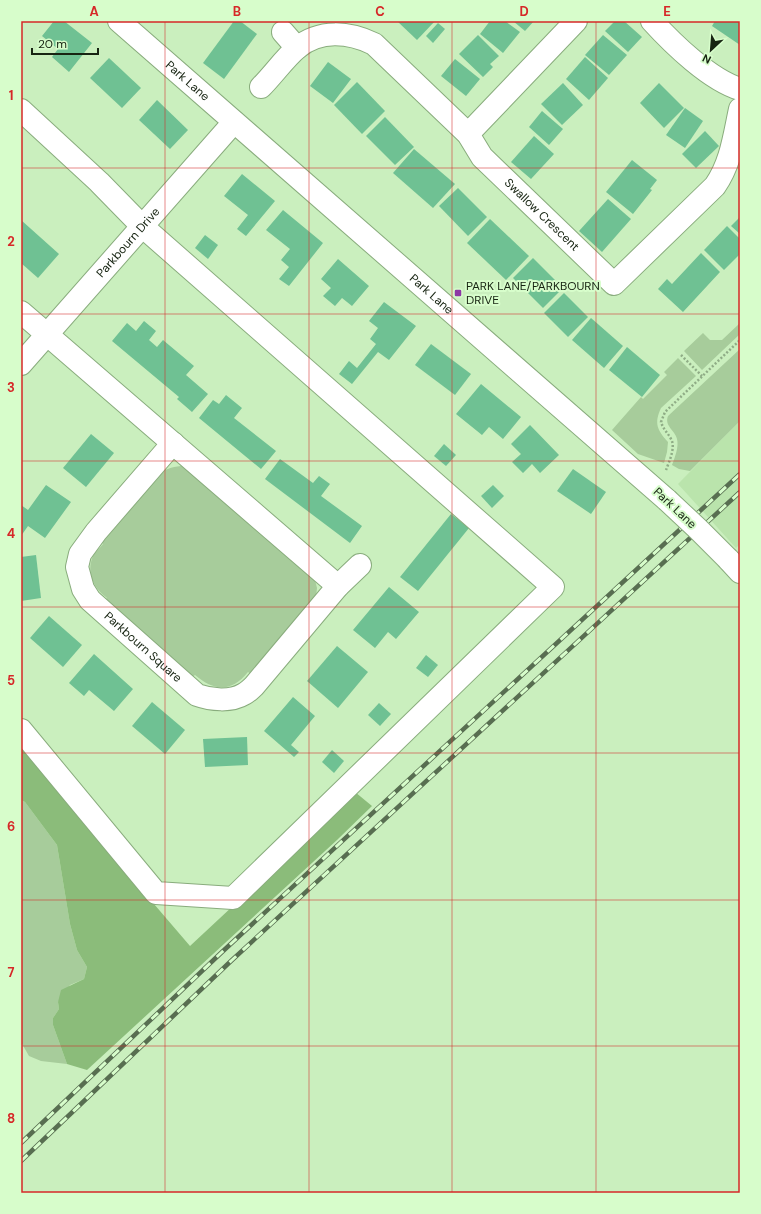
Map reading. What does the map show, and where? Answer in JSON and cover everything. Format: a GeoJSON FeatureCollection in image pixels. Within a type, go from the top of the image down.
{"type":"FeatureCollection","features":[{"type":"Feature","properties":{"kind":"street","name":"Park Lane"},"geometry":{"type":"LineString","coordinates":[[119,21],[667,500],[734,566]]}},
{"type":"Feature","properties":{"kind":"street"},"geometry":{"type":"LineString","coordinates":[[468,134],[576,21]]}},
{"type":"Feature","properties":{"kind":"street"},"geometry":{"type":"LineString","coordinates":[[652,21],[672,43],[711,74],[721,81],[740,89]]}},
{"type":"Feature","properties":{"kind":"street","name":"Swallow Crescent"},"geometry":{"type":"LineString","coordinates":[[261,87],[290,40],[308,41],[320,36],[347,34],[361,37],[374,44],[468,134],[482,157],[614,284],[715,186],[728,163],[740,110]]}},
{"type":"Feature","properties":{"kind":"street"},"geometry":{"type":"LineString","coordinates":[[21,110],[99,182],[142,226],[553,587],[233,898],[156,893],[21,730]]}},
{"type":"Feature","properties":{"kind":"street","name":"Parkbourn Drive"},"geometry":{"type":"LineString","coordinates":[[21,364],[234,122]]}},
{"type":"Feature","properties":{"kind":"street"},"geometry":{"type":"LineString","coordinates":[[21,312],[338,586]]}},
{"type":"Feature","properties":{"kind":"street","name":"Parkbourn Square"},"geometry":{"type":"LineString","coordinates":[[173,443],[96,532],[80,554],[77,567],[83,589],[90,600],[197,695],[208,699],[217,700],[244,695],[254,686],[338,586],[360,565]]}},
{"type":"Feature","properties":{"kind":"path"},"geometry":{"type":"LineString","coordinates":[[650,486],[666,471],[673,447],[672,440],[665,431],[661,422],[664,412],[740,340]]}},
{"type":"Feature","properties":{"kind":"path"},"geometry":{"type":"LineString","coordinates":[[681,354],[702,376]]}},
{"type":"Feature","properties":{"kind":"shaded area"},"geometry":{"type":"Polygon","coordinates":[[[740,323],[740,334],[702,370],[684,351],[703,333],[710,340],[722,340],[740,323]]]}},
{"type":"Feature","properties":{"kind":"shaded area"},"geometry":{"type":"Polygon","coordinates":[[[740,349],[740,421],[690,471],[679,469],[672,465],[676,452],[677,439],[667,423],[668,416],[740,349]]]}},
{"type":"Feature","properties":{"kind":"shaded area"},"geometry":{"type":"Polygon","coordinates":[[[678,358],[696,376],[661,408],[659,413],[657,422],[659,430],[668,442],[664,463],[638,454],[612,430],[641,397],[643,399],[667,375],[664,372],[678,358]]]}},
{"type":"Feature","properties":{"kind":"shaded area"},"geometry":{"type":"Polygon","coordinates":[[[740,421],[740,544],[736,548],[678,484],[740,421]]]}},
{"type":"Feature","properties":{"kind":"shaded area"},"geometry":{"type":"Polygon","coordinates":[[[181,466],[188,468],[315,580],[317,588],[316,597],[252,675],[248,672],[242,679],[229,686],[216,687],[195,675],[192,677],[104,601],[107,598],[98,589],[92,579],[90,568],[91,562],[95,553],[103,544],[100,540],[158,475],[168,469],[181,466]]]}},
{"type":"Feature","properties":{"kind":"shaded area"},"geometry":{"type":"Polygon","coordinates":[[[21,737],[124,869],[190,946],[355,792],[372,806],[87,1070],[67,1064],[53,1025],[53,1018],[59,1009],[58,1002],[61,990],[84,979],[87,967],[77,950],[70,924],[57,845],[25,802],[21,800],[21,737]]]}},
{"type":"Feature","properties":{"kind":"shaded area"},"geometry":{"type":"Polygon","coordinates":[[[21,800],[25,802],[57,845],[70,924],[77,950],[87,967],[84,979],[70,985],[58,1002],[59,1009],[53,1018],[53,1025],[67,1064],[41,1061],[29,1056],[21,1042],[21,800]]]}},
{"type":"Feature","properties":{"kind":"building"},"geometry":{"type":"Polygon","coordinates":[[[54,21],[64,21],[92,43],[69,72],[52,57],[58,49],[42,36],[54,21]]]}},
{"type":"Feature","properties":{"kind":"building"},"geometry":{"type":"Polygon","coordinates":[[[234,21],[240,21],[257,34],[224,79],[203,63],[234,21]]]}},
{"type":"Feature","properties":{"kind":"building"},"geometry":{"type":"Polygon","coordinates":[[[397,21],[435,21],[417,40],[397,21]]]}},
{"type":"Feature","properties":{"kind":"building"},"geometry":{"type":"Polygon","coordinates":[[[490,21],[505,21],[520,32],[503,53],[480,34],[490,21]]]}},
{"type":"Feature","properties":{"kind":"building"},"geometry":{"type":"Polygon","coordinates":[[[513,21],[534,21],[525,31],[513,21]]]}},
{"type":"Feature","properties":{"kind":"building"},"geometry":{"type":"Polygon","coordinates":[[[615,21],[624,21],[642,37],[628,52],[605,31],[615,21]]]}},
{"type":"Feature","properties":{"kind":"building"},"geometry":{"type":"Polygon","coordinates":[[[715,21],[740,21],[740,45],[712,26],[715,21]]]}},
{"type":"Feature","properties":{"kind":"building"},"geometry":{"type":"Polygon","coordinates":[[[438,23],[445,29],[433,43],[426,36],[438,23]]]}},
{"type":"Feature","properties":{"kind":"building"},"geometry":{"type":"Polygon","coordinates":[[[478,35],[499,56],[490,64],[493,67],[483,77],[459,54],[478,35]]]}},
{"type":"Feature","properties":{"kind":"building"},"geometry":{"type":"Polygon","coordinates":[[[603,35],[627,55],[609,75],[585,55],[603,35]]]}},
{"type":"Feature","properties":{"kind":"building"},"geometry":{"type":"Polygon","coordinates":[[[585,57],[608,78],[589,100],[566,79],[585,57]]]}},
{"type":"Feature","properties":{"kind":"building"},"geometry":{"type":"Polygon","coordinates":[[[109,58],[141,88],[122,108],[90,78],[109,58]]]}},
{"type":"Feature","properties":{"kind":"building"},"geometry":{"type":"Polygon","coordinates":[[[455,59],[480,79],[466,96],[441,76],[455,59]]]}},
{"type":"Feature","properties":{"kind":"building"},"geometry":{"type":"Polygon","coordinates":[[[328,62],[351,79],[333,103],[310,86],[328,62]]]}},
{"type":"Feature","properties":{"kind":"building"},"geometry":{"type":"Polygon","coordinates":[[[357,82],[385,111],[362,134],[334,105],[357,82]]]}},
{"type":"Feature","properties":{"kind":"building"},"geometry":{"type":"Polygon","coordinates":[[[563,83],[583,105],[562,125],[541,104],[563,83]]]}},
{"type":"Feature","properties":{"kind":"building"},"geometry":{"type":"Polygon","coordinates":[[[659,83],[684,108],[664,128],[640,103],[659,83]]]}},
{"type":"Feature","properties":{"kind":"building"},"geometry":{"type":"Polygon","coordinates":[[[157,100],[188,130],[170,149],[139,120],[157,100]]]}},
{"type":"Feature","properties":{"kind":"building"},"geometry":{"type":"Polygon","coordinates":[[[685,108],[703,121],[685,148],[666,135],[685,108]]]}},
{"type":"Feature","properties":{"kind":"building"},"geometry":{"type":"Polygon","coordinates":[[[542,111],[563,129],[549,145],[529,127],[542,111]]]}},
{"type":"Feature","properties":{"kind":"building"},"geometry":{"type":"Polygon","coordinates":[[[385,117],[414,147],[395,165],[366,136],[385,117]]]}},
{"type":"Feature","properties":{"kind":"building"},"geometry":{"type":"Polygon","coordinates":[[[705,131],[719,146],[696,168],[682,154],[705,131]]]}},
{"type":"Feature","properties":{"kind":"building"},"geometry":{"type":"Polygon","coordinates":[[[534,136],[554,154],[531,179],[511,162],[534,136]]]}},
{"type":"Feature","properties":{"kind":"building"},"geometry":{"type":"Polygon","coordinates":[[[414,149],[455,184],[433,208],[393,173],[414,149]]]}},
{"type":"Feature","properties":{"kind":"building"},"geometry":{"type":"Polygon","coordinates":[[[632,160],[657,180],[650,189],[652,190],[633,214],[606,192],[632,160]]]}},
{"type":"Feature","properties":{"kind":"building"},"geometry":{"type":"Polygon","coordinates":[[[242,174],[275,201],[246,236],[237,229],[248,215],[224,196],[242,174]]]}},
{"type":"Feature","properties":{"kind":"building"},"geometry":{"type":"Polygon","coordinates":[[[458,188],[487,217],[468,236],[439,206],[458,188]]]}},
{"type":"Feature","properties":{"kind":"building"},"geometry":{"type":"Polygon","coordinates":[[[608,199],[631,219],[602,252],[579,231],[608,199]]]}},
{"type":"Feature","properties":{"kind":"building"},"geometry":{"type":"Polygon","coordinates":[[[283,210],[323,243],[289,286],[279,279],[289,267],[281,260],[290,249],[266,230],[283,210]]]}},
{"type":"Feature","properties":{"kind":"building"},"geometry":{"type":"Polygon","coordinates":[[[740,217],[740,234],[731,226],[740,217]]]}},
{"type":"Feature","properties":{"kind":"building"},"geometry":{"type":"Polygon","coordinates":[[[490,219],[529,256],[506,280],[467,243],[490,219]]]}},
{"type":"Feature","properties":{"kind":"building"},"geometry":{"type":"Polygon","coordinates":[[[21,220],[59,254],[38,278],[21,263],[21,220]]]}},
{"type":"Feature","properties":{"kind":"building"},"geometry":{"type":"Polygon","coordinates":[[[727,226],[740,239],[740,254],[724,270],[704,250],[727,226]]]}},
{"type":"Feature","properties":{"kind":"building"},"geometry":{"type":"Polygon","coordinates":[[[205,235],[218,245],[208,259],[195,248],[205,235]]]}},
{"type":"Feature","properties":{"kind":"building"},"geometry":{"type":"Polygon","coordinates":[[[701,253],[720,272],[683,312],[658,289],[667,279],[672,284],[701,253]]]}},
{"type":"Feature","properties":{"kind":"building"},"geometry":{"type":"Polygon","coordinates":[[[533,258],[563,288],[543,308],[513,278],[533,258]]]}},
{"type":"Feature","properties":{"kind":"building"},"geometry":{"type":"Polygon","coordinates":[[[338,259],[369,286],[352,306],[342,298],[335,306],[323,296],[331,288],[321,279],[338,259]]]}},
{"type":"Feature","properties":{"kind":"building"},"geometry":{"type":"Polygon","coordinates":[[[564,293],[588,317],[568,337],[544,313],[564,293]]]}},
{"type":"Feature","properties":{"kind":"building"},"geometry":{"type":"Polygon","coordinates":[[[384,302],[416,326],[389,360],[378,352],[352,384],[339,374],[349,361],[357,368],[376,344],[370,339],[378,328],[369,321],[384,302]]]}},
{"type":"Feature","properties":{"kind":"building"},"geometry":{"type":"Polygon","coordinates":[[[591,318],[623,346],[604,368],[572,340],[591,318]]]}},
{"type":"Feature","properties":{"kind":"building"},"geometry":{"type":"Polygon","coordinates":[[[144,321],[156,331],[149,340],[157,347],[163,340],[194,366],[186,375],[208,394],[192,412],[177,399],[179,397],[112,341],[127,323],[136,331],[144,321]]]}},
{"type":"Feature","properties":{"kind":"building"},"geometry":{"type":"Polygon","coordinates":[[[431,344],[471,374],[455,395],[415,365],[431,344]]]}},
{"type":"Feature","properties":{"kind":"building"},"geometry":{"type":"Polygon","coordinates":[[[627,347],[660,375],[642,397],[609,370],[627,347]]]}},
{"type":"Feature","properties":{"kind":"building"},"geometry":{"type":"Polygon","coordinates":[[[481,384],[521,417],[503,439],[489,427],[482,435],[456,414],[481,384]]]}},
{"type":"Feature","properties":{"kind":"building"},"geometry":{"type":"Polygon","coordinates":[[[226,395],[242,408],[234,418],[276,451],[261,469],[199,418],[213,400],[219,404],[226,395]]]}},
{"type":"Feature","properties":{"kind":"building"},"geometry":{"type":"Polygon","coordinates":[[[530,425],[559,455],[540,473],[532,464],[523,473],[512,462],[521,454],[511,444],[530,425]]]}},
{"type":"Feature","properties":{"kind":"building"},"geometry":{"type":"Polygon","coordinates":[[[91,434],[114,453],[86,487],[63,468],[91,434]]]}},
{"type":"Feature","properties":{"kind":"building"},"geometry":{"type":"Polygon","coordinates":[[[444,444],[456,455],[446,466],[434,456],[444,444]]]}},
{"type":"Feature","properties":{"kind":"building"},"geometry":{"type":"Polygon","coordinates":[[[280,459],[313,483],[319,476],[330,484],[321,496],[362,526],[350,543],[265,479],[280,459]]]}},
{"type":"Feature","properties":{"kind":"building"},"geometry":{"type":"Polygon","coordinates":[[[573,469],[606,492],[591,514],[557,491],[573,469]]]}},
{"type":"Feature","properties":{"kind":"building"},"geometry":{"type":"Polygon","coordinates":[[[46,485],[71,502],[45,538],[28,526],[21,536],[21,505],[28,510],[46,485]]]}},
{"type":"Feature","properties":{"kind":"building"},"geometry":{"type":"Polygon","coordinates":[[[493,485],[504,496],[492,508],[481,496],[493,485]]]}},
{"type":"Feature","properties":{"kind":"building"},"geometry":{"type":"Polygon","coordinates":[[[451,514],[469,528],[418,591],[400,577],[451,514]]]}},
{"type":"Feature","properties":{"kind":"building"},"geometry":{"type":"Polygon","coordinates":[[[36,555],[41,598],[21,601],[21,557],[36,555]]]}},
{"type":"Feature","properties":{"kind":"building"},"geometry":{"type":"Polygon","coordinates":[[[389,587],[419,612],[396,639],[388,632],[375,648],[353,630],[389,587]]]}},
{"type":"Feature","properties":{"kind":"building"},"geometry":{"type":"Polygon","coordinates":[[[49,616],[82,645],[63,667],[30,638],[49,616]]]}},
{"type":"Feature","properties":{"kind":"building"},"geometry":{"type":"Polygon","coordinates":[[[337,646],[368,672],[338,708],[307,681],[337,646]]]}},
{"type":"Feature","properties":{"kind":"building"},"geometry":{"type":"Polygon","coordinates":[[[94,654],[133,689],[114,711],[89,690],[84,696],[69,683],[94,654]]]}},
{"type":"Feature","properties":{"kind":"building"},"geometry":{"type":"Polygon","coordinates":[[[426,655],[438,665],[428,677],[416,668],[426,655]]]}},
{"type":"Feature","properties":{"kind":"building"},"geometry":{"type":"Polygon","coordinates":[[[293,697],[315,716],[291,745],[299,752],[294,757],[264,731],[293,697]]]}},
{"type":"Feature","properties":{"kind":"building"},"geometry":{"type":"Polygon","coordinates":[[[152,702],[185,730],[165,754],[132,726],[152,702]]]}},
{"type":"Feature","properties":{"kind":"building"},"geometry":{"type":"Polygon","coordinates":[[[379,703],[391,714],[380,726],[368,715],[379,703]]]}},
{"type":"Feature","properties":{"kind":"building"},"geometry":{"type":"Polygon","coordinates":[[[247,737],[248,765],[205,767],[203,739],[247,737]]]}},
{"type":"Feature","properties":{"kind":"building"},"geometry":{"type":"Polygon","coordinates":[[[332,750],[344,761],[334,773],[322,762],[332,750]]]}},
{"type":"Feature","properties":{"kind":"railway"},"geometry":{"type":"LineString","coordinates":[[21,1143],[222,952],[740,474]]}},
{"type":"Feature","properties":{"kind":"railway"},"geometry":{"type":"LineString","coordinates":[[21,1161],[231,961],[740,492]]}},
{"type":"Feature","properties":{"kind":"place","name":"PARK LANE/PARKBOURN DRIVE"},"geometry":{"type":"Point","coordinates":[458,293]}}]}
